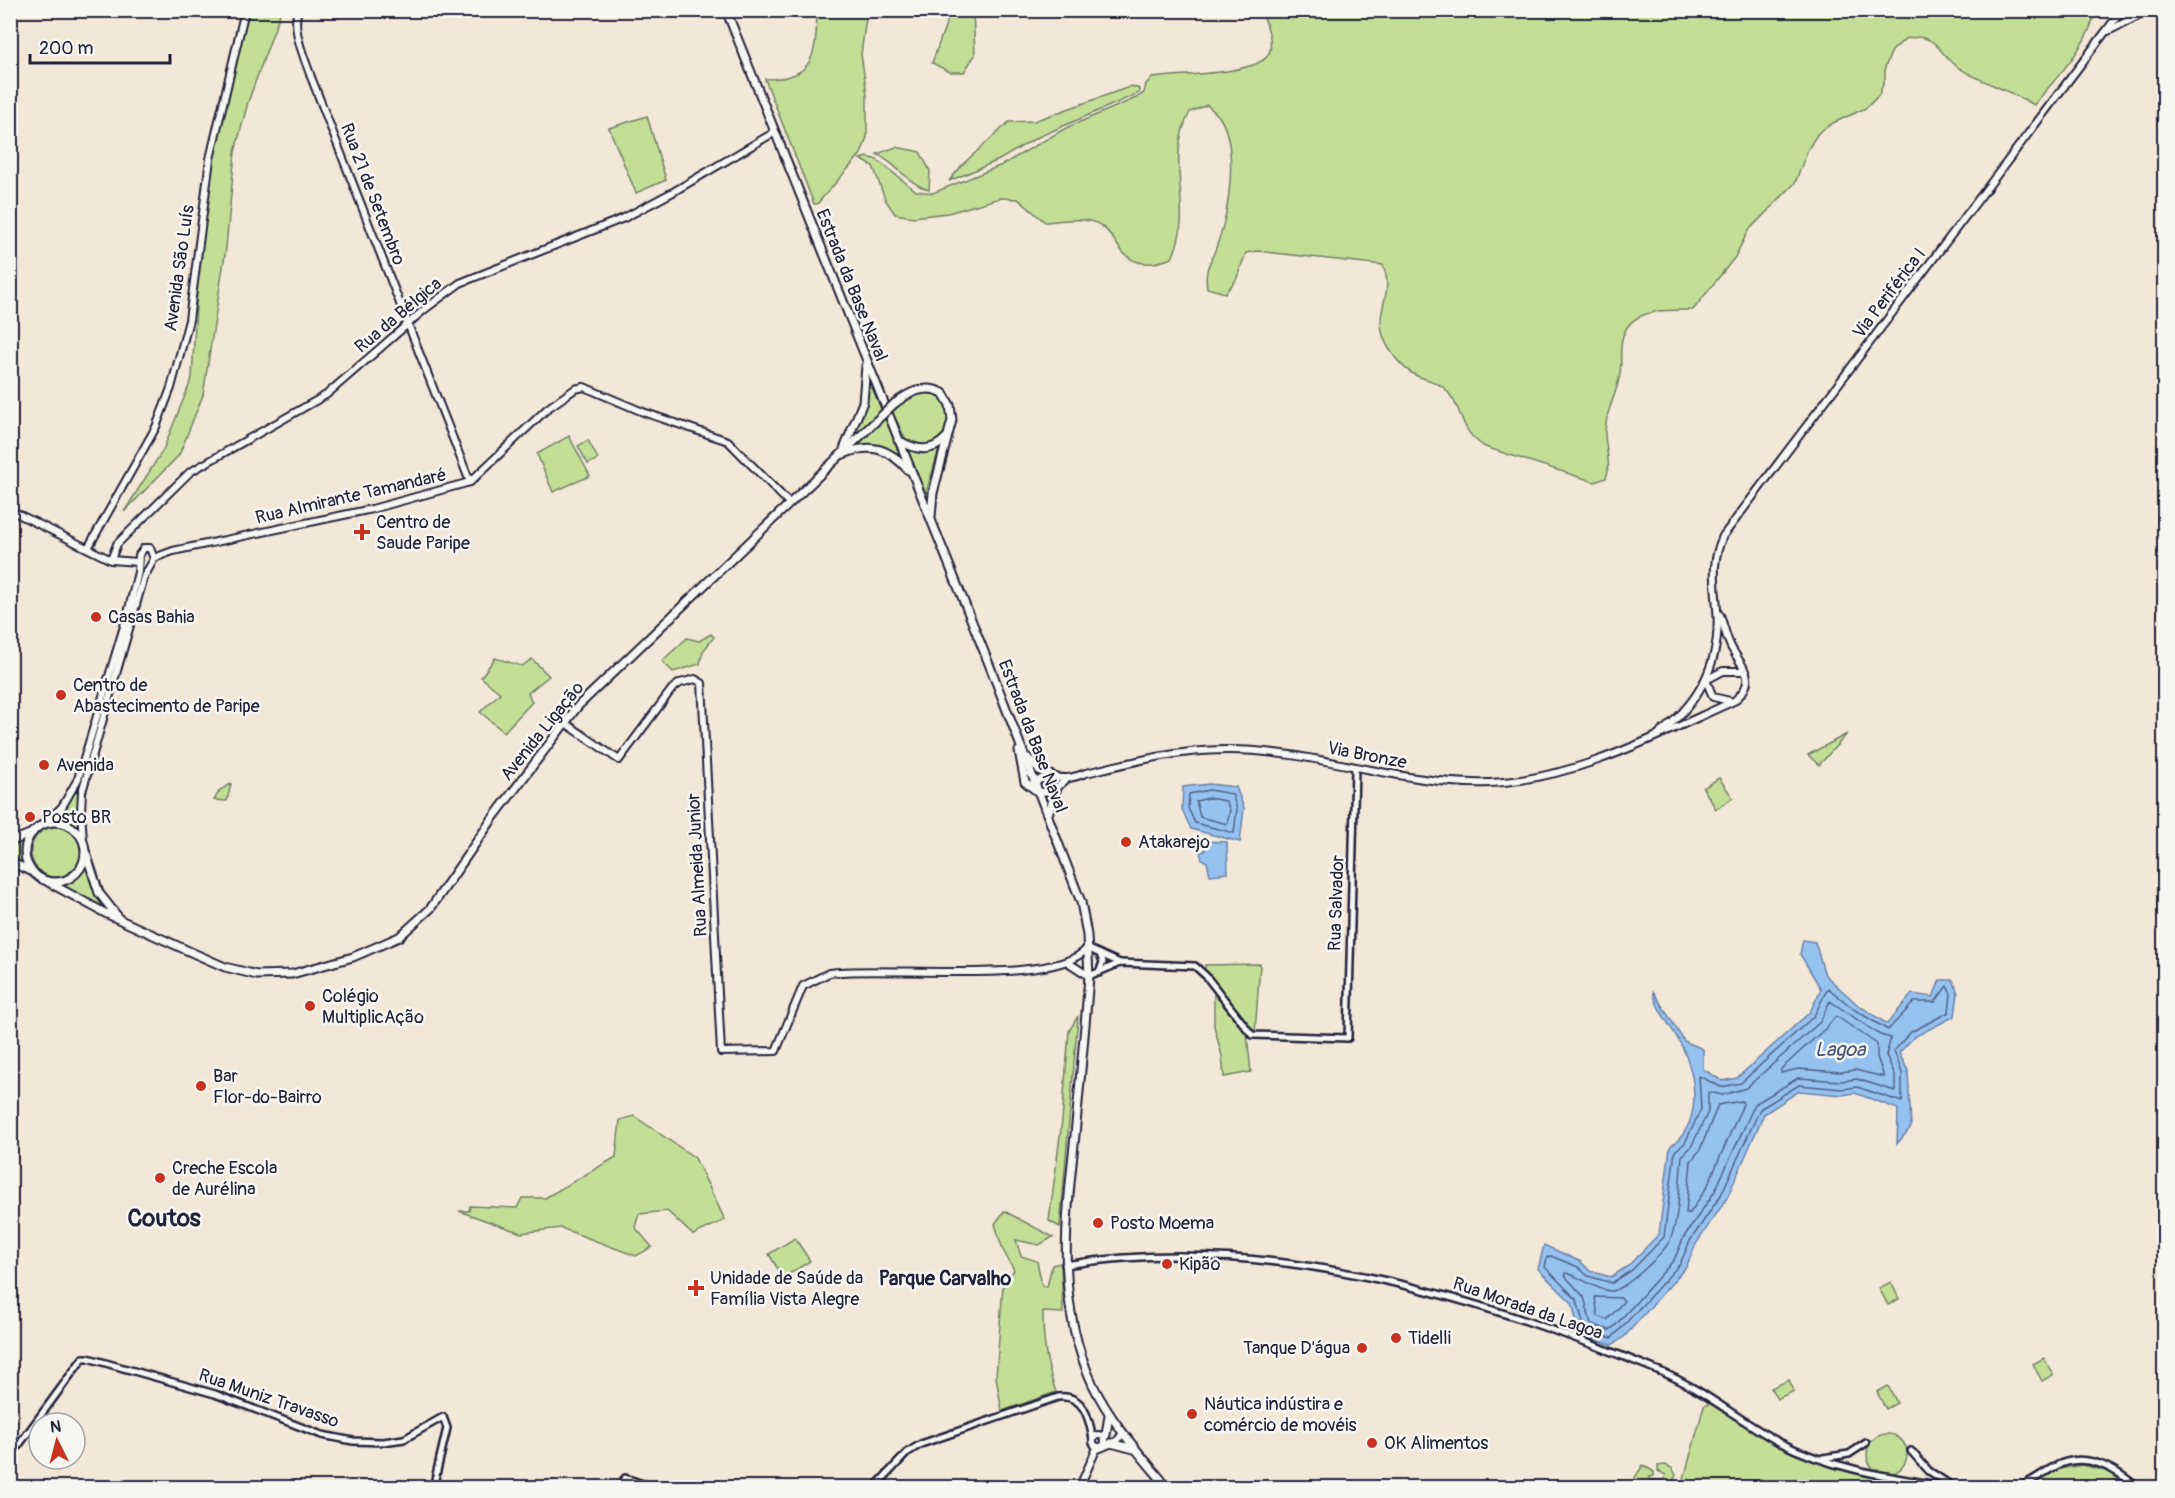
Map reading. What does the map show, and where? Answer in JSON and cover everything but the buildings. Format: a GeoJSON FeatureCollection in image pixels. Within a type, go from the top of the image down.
{"type":"FeatureCollection","features":[{"type":"Feature","properties":{"kind":"main road","name":"Avenida São Luís"},"geometry":{"type":"LineString","coordinates":[[88,548],[156,427],[171,388],[189,320],[210,159],[245,10]]}},
{"type":"Feature","properties":{"kind":"main road","name":"Estrada da Base Naval"},"geometry":{"type":"LineString","coordinates":[[726,10],[865,359],[870,382],[898,440],[1081,902],[1089,976],[1065,1231],[1067,1290],[1073,1328],[1085,1364],[1109,1415],[1168,1488]]}},
{"type":"Feature","properties":{"kind":"main road","name":"Via Periférica I"},"geometry":{"type":"LineString","coordinates":[[1717,606],[1713,582],[1714,563],[1719,546],[1729,527],[2122,10]]}},
{"type":"Feature","properties":{"kind":"main road"},"geometry":{"type":"LineString","coordinates":[[2104,33],[2150,10]]}},
{"type":"Feature","properties":{"kind":"main road","name":"Rua 21 de Setembro"},"geometry":{"type":"LineString","coordinates":[[297,13],[299,39],[311,77],[470,482]]}},
{"type":"Feature","properties":{"kind":"main road","name":"Rua da Bélgica"},"geometry":{"type":"LineString","coordinates":[[111,560],[117,544],[181,479],[200,464],[326,394],[407,324],[460,283],[624,218],[775,132]]}},
{"type":"Feature","properties":{"kind":"main road"},"geometry":{"type":"LineString","coordinates":[[839,456],[855,426],[870,382]]}},
{"type":"Feature","properties":{"kind":"main road","name":"Rua Almirante Tamandaré"},"geometry":{"type":"LineString","coordinates":[[154,558],[173,551],[381,507],[470,482],[548,408],[574,389],[584,387],[643,412],[728,441],[789,503]]}},
{"type":"Feature","properties":{"kind":"main road","name":"Avenida Ligação"},"geometry":{"type":"LineString","coordinates":[[48,882],[122,921],[225,967],[257,975],[286,975],[386,945],[422,919],[564,722],[588,695],[894,404],[917,391],[930,388],[943,393],[952,414],[933,493],[930,519]]}},
{"type":"Feature","properties":{"kind":"main road"},"geometry":{"type":"LineString","coordinates":[[898,440],[924,450],[937,446],[946,438]]}},
{"type":"Feature","properties":{"kind":"main road"},"geometry":{"type":"LineString","coordinates":[[839,456],[858,449],[881,449],[895,455],[914,480]]}},
{"type":"Feature","properties":{"kind":"main road"},"geometry":{"type":"LineString","coordinates":[[10,510],[111,560],[138,562]]}},
{"type":"Feature","properties":{"kind":"main road"},"geometry":{"type":"LineString","coordinates":[[10,842],[32,833],[43,825],[62,807],[78,779],[128,613],[141,550],[152,550],[154,558],[144,577],[82,792],[81,810],[85,852],[83,863],[74,875],[60,882],[48,882],[33,872],[10,862]]}},
{"type":"Feature","properties":{"kind":"main road","name":"Rua Almirante Tamandaré"},"geometry":{"type":"LineString","coordinates":[[152,550],[173,551]]}},
{"type":"Feature","properties":{"kind":"main road"},"geometry":{"type":"LineString","coordinates":[[1706,681],[1713,698],[1734,701],[1747,686],[1746,671],[1730,645],[1717,606]]}},
{"type":"Feature","properties":{"kind":"main road"},"geometry":{"type":"LineString","coordinates":[[1656,736],[1688,706],[1706,681],[1716,654],[1717,606]]}},
{"type":"Feature","properties":{"kind":"main road"},"geometry":{"type":"LineString","coordinates":[[1706,681],[1722,671],[1746,671]]}},
{"type":"Feature","properties":{"kind":"main road","name":"Rua Almeida Junior"},"geometry":{"type":"LineString","coordinates":[[564,722],[620,760],[672,689],[680,683],[697,679],[703,686],[721,1052],[776,1051],[803,986],[833,972],[1022,970],[1068,963]]}},
{"type":"Feature","properties":{"kind":"main road","name":"Via Bronze"},"geometry":{"type":"LineString","coordinates":[[1035,783],[1042,778],[1053,776],[1068,778],[1151,758],[1225,750],[1302,758],[1408,778],[1500,782],[1564,772],[1656,736],[1734,701]]}},
{"type":"Feature","properties":{"kind":"main road"},"geometry":{"type":"LineString","coordinates":[[1018,740],[1035,767],[1053,776]]}},
{"type":"Feature","properties":{"kind":"main road"},"geometry":{"type":"LineString","coordinates":[[1018,740],[1025,782],[1038,792],[1048,793],[1057,788]]}},
{"type":"Feature","properties":{"kind":"main road","name":"Via Bronze"},"geometry":{"type":"LineString","coordinates":[[1057,788],[1068,778]]}},
{"type":"Feature","properties":{"kind":"main road"},"geometry":{"type":"LineString","coordinates":[[1048,817],[1049,805],[1057,788]]}},
{"type":"Feature","properties":{"kind":"main road"},"geometry":{"type":"LineString","coordinates":[[43,825],[67,825],[79,834],[83,842]]}},
{"type":"Feature","properties":{"kind":"main road"},"geometry":{"type":"LineString","coordinates":[[32,833],[25,854],[33,872]]}},
{"type":"Feature","properties":{"kind":"main road","name":"Avenida Ligação"},"geometry":{"type":"LineString","coordinates":[[85,852],[99,893],[122,921]]}},
{"type":"Feature","properties":{"kind":"main road"},"geometry":{"type":"LineString","coordinates":[[1087,948],[1079,957],[1068,963],[1089,976]]}},
{"type":"Feature","properties":{"kind":"main road"},"geometry":{"type":"LineString","coordinates":[[1067,1290],[1075,1307]]}},
{"type":"Feature","properties":{"kind":"main road"},"geometry":{"type":"LineString","coordinates":[[1092,1455],[1105,1439],[1102,1435],[1109,1415]]}},
{"type":"Feature","properties":{"kind":"main road"},"geometry":{"type":"LineString","coordinates":[[1093,1441],[1102,1435],[1122,1431]]}},
{"type":"Feature","properties":{"kind":"main road"},"geometry":{"type":"LineString","coordinates":[[1093,1441],[1096,1446],[1111,1443],[1118,1440],[1122,1431]]}},
{"type":"Feature","properties":{"kind":"main road"},"geometry":{"type":"LineString","coordinates":[[1079,1488],[1092,1455],[1093,1441]]}},
{"type":"Feature","properties":{"kind":"main road"},"geometry":{"type":"LineString","coordinates":[[1111,1443],[1135,1449]]}},
{"type":"Feature","properties":{"kind":"street","name":"Rua Salvador"},"geometry":{"type":"LineString","coordinates":[[1120,963],[1197,968],[1252,1035],[1348,1038],[1355,769]]}},
{"type":"Feature","properties":{"kind":"street"},"geometry":{"type":"LineString","coordinates":[[1087,948],[1120,963]]}},
{"type":"Feature","properties":{"kind":"street"},"geometry":{"type":"LineString","coordinates":[[1096,951],[1103,962],[1098,973]]}},
{"type":"Feature","properties":{"kind":"street"},"geometry":{"type":"LineString","coordinates":[[1089,976],[1120,963]]}},
{"type":"Feature","properties":{"kind":"street","name":"Rua Morada da Lagoa"},"geometry":{"type":"LineString","coordinates":[[1065,1265],[1149,1255],[1255,1258],[1437,1292],[1663,1373],[1708,1396],[1773,1439],[1818,1458],[1872,1474],[1954,1487]]}},
{"type":"Feature","properties":{"kind":"street","name":"Rua Muniz Travasso"},"geometry":{"type":"LineString","coordinates":[[10,1456],[83,1358],[96,1359],[215,1394],[322,1435],[353,1441],[383,1442],[404,1439],[443,1417],[447,1428],[433,1488]]}},
{"type":"Feature","properties":{"kind":"street"},"geometry":{"type":"LineString","coordinates":[[874,1488],[908,1452],[921,1444],[1058,1397],[1070,1396],[1079,1402],[1093,1441]]}},
{"type":"Feature","properties":{"kind":"street"},"geometry":{"type":"LineString","coordinates":[[1090,1428],[1102,1435]]}},
{"type":"Feature","properties":{"kind":"street"},"geometry":{"type":"LineString","coordinates":[[1818,1458],[1843,1456],[1866,1443]]}},
{"type":"Feature","properties":{"kind":"street"},"geometry":{"type":"LineString","coordinates":[[1911,1451],[1929,1471],[1954,1487]]}},
{"type":"Feature","properties":{"kind":"street"},"geometry":{"type":"LineString","coordinates":[[2017,1488],[2056,1466],[2077,1461],[2091,1461],[2114,1469],[2138,1488]]}},
{"type":"Feature","properties":{"kind":"street"},"geometry":{"type":"LineString","coordinates":[[617,1488],[625,1478],[656,1488]]}},
{"type":"Feature","properties":{"kind":"green space"},"geometry":{"type":"Polygon","coordinates":[[[817,10],[867,11],[861,54],[867,95],[867,137],[861,154],[817,204],[814,204],[765,79],[782,78],[804,69],[814,51],[817,10]]]}},
{"type":"Feature","properties":{"kind":"green space"},"geometry":{"type":"Polygon","coordinates":[[[951,10],[973,11],[975,55],[964,72],[950,72],[932,63],[951,10]]]}},
{"type":"Feature","properties":{"kind":"green space"},"geometry":{"type":"Polygon","coordinates":[[[246,11],[281,11],[248,102],[235,152],[226,248],[203,395],[179,455],[124,512],[163,450],[192,378],[201,216],[210,161],[246,11]]]}},
{"type":"Feature","properties":{"kind":"green space"},"geometry":{"type":"Polygon","coordinates":[[[1261,11],[2095,11],[2092,24],[2079,49],[2034,105],[1959,68],[1929,40],[1920,37],[1905,39],[1892,51],[1885,67],[1885,79],[1879,95],[1866,108],[1833,123],[1818,133],[1808,149],[1795,183],[1748,231],[1735,257],[1693,310],[1658,311],[1637,318],[1629,325],[1623,334],[1620,375],[1605,426],[1608,473],[1606,478],[1595,482],[1485,447],[1476,441],[1466,427],[1453,399],[1444,388],[1409,372],[1394,356],[1387,344],[1381,323],[1387,284],[1383,265],[1257,251],[1246,253],[1236,280],[1225,293],[1207,288],[1207,270],[1225,216],[1231,163],[1226,131],[1219,116],[1207,105],[1190,112],[1182,131],[1179,149],[1181,221],[1179,239],[1172,258],[1158,262],[1138,262],[1126,256],[1107,230],[1095,222],[1073,220],[1045,222],[1018,199],[1000,198],[948,213],[913,217],[895,214],[885,199],[873,166],[860,159],[868,157],[877,160],[916,191],[933,193],[1002,165],[1066,128],[1136,98],[1144,93],[1146,84],[1152,78],[1232,70],[1261,62],[1268,55],[1271,45],[1261,11]]]}},
{"type":"Feature","properties":{"kind":"green space"},"geometry":{"type":"Polygon","coordinates":[[[1132,86],[1139,89],[1139,93],[1036,138],[999,160],[949,181],[962,165],[1009,122],[1034,121],[1132,86]]]}},
{"type":"Feature","properties":{"kind":"green space"},"geometry":{"type":"Polygon","coordinates":[[[647,116],[666,180],[636,193],[609,128],[647,116]]]}},
{"type":"Feature","properties":{"kind":"green space"},"geometry":{"type":"Polygon","coordinates":[[[896,147],[920,152],[930,171],[929,190],[915,183],[877,154],[896,147]]]}},
{"type":"Feature","properties":{"kind":"green space"},"geometry":{"type":"Polygon","coordinates":[[[870,383],[882,411],[853,437],[870,383]]]}},
{"type":"Feature","properties":{"kind":"green space"},"geometry":{"type":"Polygon","coordinates":[[[932,392],[941,399],[946,407],[947,425],[944,433],[937,439],[917,446],[905,438],[892,411],[912,397],[932,392]]]}},
{"type":"Feature","properties":{"kind":"green space"},"geometry":{"type":"Polygon","coordinates":[[[885,418],[902,460],[880,446],[855,447],[885,418]]]}},
{"type":"Feature","properties":{"kind":"green space"},"geometry":{"type":"Polygon","coordinates":[[[569,436],[590,476],[553,492],[537,454],[569,436]]]}},
{"type":"Feature","properties":{"kind":"green space"},"geometry":{"type":"Polygon","coordinates":[[[588,440],[598,459],[588,464],[578,446],[588,440]]]}},
{"type":"Feature","properties":{"kind":"green space"},"geometry":{"type":"Polygon","coordinates":[[[939,449],[925,496],[907,450],[926,453],[939,449]]]}},
{"type":"Feature","properties":{"kind":"green space"},"geometry":{"type":"Polygon","coordinates":[[[711,634],[714,637],[703,651],[700,664],[673,672],[662,661],[687,638],[699,641],[711,634]]]}},
{"type":"Feature","properties":{"kind":"green space"},"geometry":{"type":"Polygon","coordinates":[[[495,658],[522,666],[532,659],[549,676],[528,693],[532,702],[504,732],[480,712],[500,693],[481,677],[495,658]]]}},
{"type":"Feature","properties":{"kind":"green space"},"geometry":{"type":"Polygon","coordinates":[[[1847,734],[1819,765],[1808,755],[1847,734]]]}},
{"type":"Feature","properties":{"kind":"green space"},"geometry":{"type":"Polygon","coordinates":[[[1719,778],[1733,798],[1716,809],[1703,788],[1719,778]]]}},
{"type":"Feature","properties":{"kind":"green space"},"geometry":{"type":"Polygon","coordinates":[[[231,784],[227,801],[214,800],[220,790],[231,784]]]}},
{"type":"Feature","properties":{"kind":"green space"},"geometry":{"type":"Polygon","coordinates":[[[78,789],[78,828],[65,821],[54,819],[78,789]]]}},
{"type":"Feature","properties":{"kind":"green space"},"geometry":{"type":"Polygon","coordinates":[[[51,827],[61,827],[74,834],[81,847],[81,857],[74,870],[61,877],[51,877],[42,873],[35,866],[31,857],[31,847],[35,838],[42,831],[51,827]]]}},
{"type":"Feature","properties":{"kind":"green space"},"geometry":{"type":"Polygon","coordinates":[[[23,840],[20,852],[23,864],[11,859],[10,845],[23,840]]]}},
{"type":"Feature","properties":{"kind":"green space"},"geometry":{"type":"Polygon","coordinates":[[[86,864],[93,888],[111,914],[90,903],[91,901],[78,893],[58,884],[75,878],[86,864]]]}},
{"type":"Feature","properties":{"kind":"green space"},"geometry":{"type":"Polygon","coordinates":[[[1260,964],[1255,1033],[1205,970],[1205,965],[1260,964]]]}},
{"type":"Feature","properties":{"kind":"green space"},"geometry":{"type":"Polygon","coordinates":[[[1214,994],[1247,1035],[1251,1072],[1224,1077],[1222,1056],[1214,1026],[1214,994]]]}},
{"type":"Feature","properties":{"kind":"green space"},"geometry":{"type":"Polygon","coordinates":[[[1078,1016],[1060,1227],[1049,1221],[1062,1121],[1069,1031],[1078,1016]]]}},
{"type":"Feature","properties":{"kind":"green space"},"geometry":{"type":"Polygon","coordinates":[[[634,1116],[695,1158],[725,1220],[693,1235],[667,1211],[639,1214],[635,1227],[652,1247],[636,1256],[561,1228],[521,1233],[459,1211],[469,1211],[470,1206],[517,1208],[522,1198],[545,1198],[616,1157],[620,1120],[634,1116]]]}},
{"type":"Feature","properties":{"kind":"green space"},"geometry":{"type":"Polygon","coordinates":[[[1004,1211],[1053,1237],[1039,1245],[1016,1240],[1021,1256],[1037,1261],[1042,1286],[1047,1287],[1052,1265],[1061,1263],[1063,1313],[1043,1312],[1046,1352],[1056,1392],[1002,1411],[996,1377],[1003,1285],[1014,1270],[1003,1250],[995,1224],[1004,1211]]]}},
{"type":"Feature","properties":{"kind":"green space"},"geometry":{"type":"Polygon","coordinates":[[[795,1238],[810,1261],[783,1278],[769,1254],[795,1238]]]}},
{"type":"Feature","properties":{"kind":"green space"},"geometry":{"type":"Polygon","coordinates":[[[1891,1282],[1899,1299],[1888,1305],[1879,1288],[1891,1282]]]}},
{"type":"Feature","properties":{"kind":"green space"},"geometry":{"type":"Polygon","coordinates":[[[2044,1358],[2053,1375],[2042,1381],[2033,1364],[2044,1358]]]}},
{"type":"Feature","properties":{"kind":"green space"},"geometry":{"type":"Polygon","coordinates":[[[1789,1380],[1794,1391],[1777,1399],[1771,1388],[1789,1380]]]}},
{"type":"Feature","properties":{"kind":"green space"},"geometry":{"type":"Polygon","coordinates":[[[1888,1386],[1897,1403],[1886,1409],[1877,1392],[1888,1386]]]}},
{"type":"Feature","properties":{"kind":"green space"},"geometry":{"type":"Polygon","coordinates":[[[1710,1403],[1787,1450],[1911,1485],[1911,1487],[1684,1488],[1683,1482],[1704,1406],[1710,1403]]]}},
{"type":"Feature","properties":{"kind":"green space"},"geometry":{"type":"Polygon","coordinates":[[[1887,1434],[1895,1435],[1901,1440],[1906,1446],[1906,1462],[1901,1468],[1895,1473],[1887,1474],[1879,1473],[1873,1468],[1868,1462],[1867,1454],[1868,1446],[1873,1440],[1879,1435],[1887,1434]]]}},
{"type":"Feature","properties":{"kind":"green space"},"geometry":{"type":"Polygon","coordinates":[[[1643,1465],[1654,1472],[1654,1476],[1649,1477],[1650,1480],[1664,1480],[1666,1475],[1658,1471],[1658,1466],[1665,1465],[1672,1468],[1676,1475],[1670,1487],[1629,1487],[1643,1465]]]}},
{"type":"Feature","properties":{"kind":"green space"},"geometry":{"type":"Polygon","coordinates":[[[2083,1465],[2109,1472],[2130,1487],[2027,1488],[2053,1470],[2083,1465]]]}},
{"type":"Feature","properties":{"kind":"water"},"geometry":{"type":"Polygon","coordinates":[[[1209,784],[1236,787],[1244,808],[1240,842],[1191,829],[1182,809],[1183,787],[1209,784]]]}},
{"type":"Feature","properties":{"kind":"water"},"geometry":{"type":"Polygon","coordinates":[[[1204,841],[1227,842],[1228,873],[1210,875],[1207,862],[1202,859],[1200,852],[1205,851],[1204,841]]]}},
{"type":"Feature","properties":{"kind":"water","name":"Lagoa"},"geometry":{"type":"Polygon","coordinates":[[[1803,940],[1815,942],[1825,975],[1858,1005],[1887,1024],[1912,994],[1933,997],[1940,980],[1953,980],[1958,993],[1955,1016],[1914,1037],[1899,1053],[1908,1071],[1911,1127],[1897,1144],[1898,1109],[1855,1093],[1842,1095],[1799,1091],[1764,1114],[1727,1198],[1696,1244],[1686,1267],[1624,1337],[1612,1345],[1580,1335],[1572,1303],[1538,1269],[1544,1245],[1581,1262],[1590,1271],[1611,1277],[1628,1266],[1659,1234],[1670,1147],[1680,1138],[1692,1115],[1694,1088],[1688,1061],[1658,1006],[1653,991],[1684,1041],[1703,1049],[1703,1069],[1722,1081],[1737,1078],[1810,1012],[1821,989],[1800,954],[1803,940]]]}},
{"type":"Feature","properties":{"kind":"place","name":"Centro de Saude Paripe"},"geometry":{"type":"Point","coordinates":[362,532]}},
{"type":"Feature","properties":{"kind":"place","name":"Casas Bahia"},"geometry":{"type":"Point","coordinates":[96,617]}},
{"type":"Feature","properties":{"kind":"place","name":"Centro de Abastecimento de Paripe"},"geometry":{"type":"Point","coordinates":[61,695]}},
{"type":"Feature","properties":{"kind":"place","name":"Avenida"},"geometry":{"type":"Point","coordinates":[44,765]}},
{"type":"Feature","properties":{"kind":"place","name":"Posto BR"},"geometry":{"type":"Point","coordinates":[30,817]}},
{"type":"Feature","properties":{"kind":"place","name":"Atakarejo"},"geometry":{"type":"Point","coordinates":[1126,842]}},
{"type":"Feature","properties":{"kind":"place","name":"Colégio MultiplicAção"},"geometry":{"type":"Point","coordinates":[310,1006]}},
{"type":"Feature","properties":{"kind":"place","name":"Bar Flor-do-Bairro"},"geometry":{"type":"Point","coordinates":[201,1086]}},
{"type":"Feature","properties":{"kind":"place","name":"Creche Escola de Aurélina"},"geometry":{"type":"Point","coordinates":[160,1178]}},
{"type":"Feature","properties":{"kind":"place","name":"Posto Moema"},"geometry":{"type":"Point","coordinates":[1098,1223]}},
{"type":"Feature","properties":{"kind":"place","name":"Kipão"},"geometry":{"type":"Point","coordinates":[1167,1264]}},
{"type":"Feature","properties":{"kind":"place","name":"Unidade de Saúde da Família Vista Alegre"},"geometry":{"type":"Point","coordinates":[696,1288]}},
{"type":"Feature","properties":{"kind":"place","name":"Tidelli"},"geometry":{"type":"Point","coordinates":[1396,1338]}},
{"type":"Feature","properties":{"kind":"place","name":"Tanque D'água"},"geometry":{"type":"Point","coordinates":[1362,1348]}},
{"type":"Feature","properties":{"kind":"place","name":"Náutica indústira e comércio de movéis"},"geometry":{"type":"Point","coordinates":[1192,1414]}},
{"type":"Feature","properties":{"kind":"place","name":"OK Alimentos"},"geometry":{"type":"Point","coordinates":[1372,1443]}},
{"type":"Feature","properties":{"kind":"district","name":"Coutos"},"geometry":{"type":"Point","coordinates":[164,1218]}},
{"type":"Feature","properties":{"kind":"district","name":"Parque Carvalho"},"geometry":{"type":"Point","coordinates":[945,1278]}}]}
